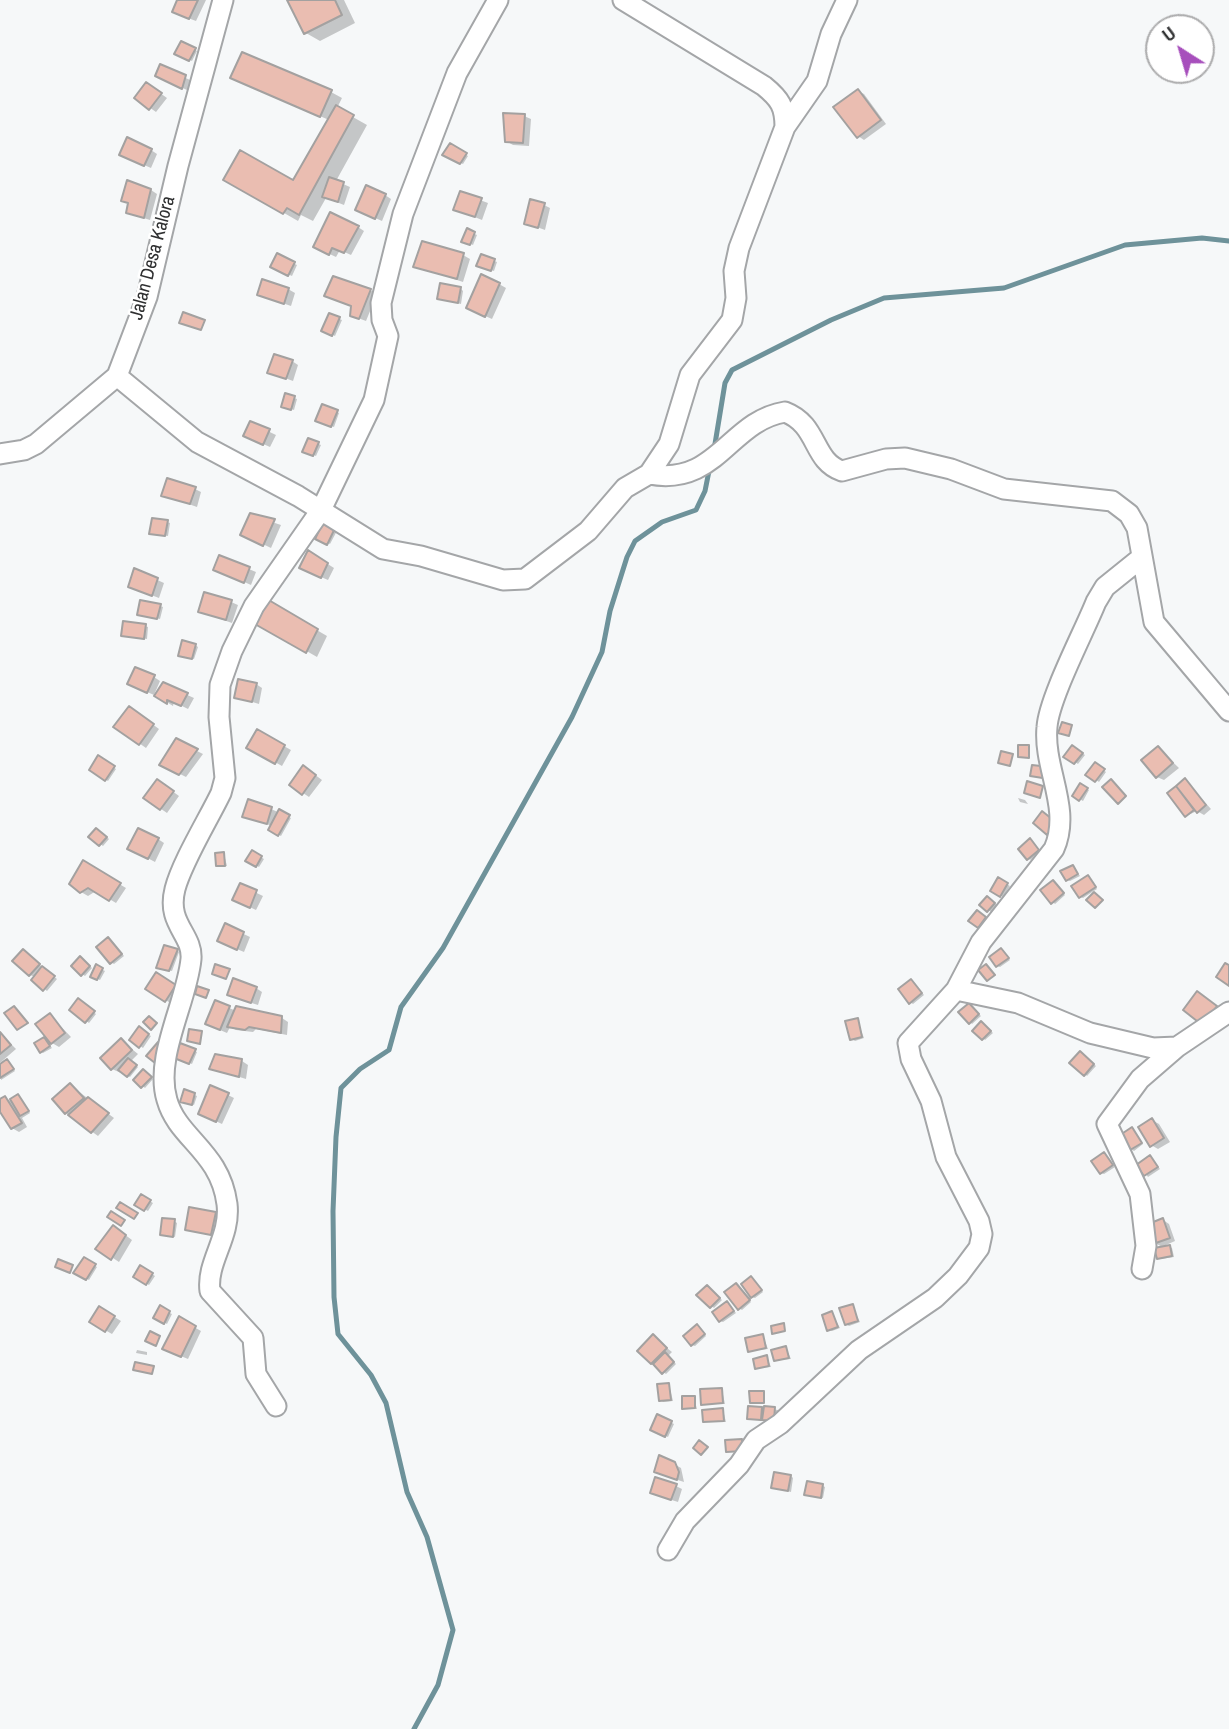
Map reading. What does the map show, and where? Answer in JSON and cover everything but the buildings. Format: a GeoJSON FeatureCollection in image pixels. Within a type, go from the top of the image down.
{"type":"FeatureCollection","features":[{"type":"Feature","properties":{"kind":"street","name":"Jalan Desa Kalora"},"geometry":{"type":"LineString","coordinates":[[0,454],[24,450],[36,444],[117,376],[147,297],[178,166],[223,0]]}},
{"type":"Feature","properties":{"kind":"street"},"geometry":{"type":"LineString","coordinates":[[276,1406],[256,1374],[253,1338],[210,1291],[211,1275],[227,1233],[223,1181],[167,1100],[166,1066],[176,1018],[188,983],[191,955],[173,915],[175,888],[223,786],[220,685],[232,650],[254,606],[321,510],[374,400],[388,335],[382,320],[381,303],[403,214],[457,74],[498,0]]}},
{"type":"Feature","properties":{"kind":"street"},"geometry":{"type":"LineString","coordinates":[[623,0],[764,86],[780,99],[785,111],[785,127]]}},
{"type":"Feature","properties":{"kind":"street"},"geometry":{"type":"LineString","coordinates":[[117,376],[197,442],[321,510],[383,549],[421,556],[472,573],[514,581],[536,572],[588,531],[625,488],[649,474],[668,444],[690,375],[732,320],[736,298],[734,271],[740,248],[785,127],[817,81],[825,64],[831,34],[847,0]]}},
{"type":"Feature","properties":{"kind":"street"},"geometry":{"type":"LineString","coordinates":[[649,474],[677,477],[701,468],[762,418],[785,412],[808,427],[827,462],[842,471],[886,459],[905,458],[951,469],[1004,489],[1112,501],[1129,514],[1137,528],[1154,622],[1229,711]]}},
{"type":"Feature","properties":{"kind":"street"},"geometry":{"type":"LineString","coordinates":[[668,1550],[685,1521],[739,1465],[756,1440],[780,1424],[859,1350],[935,1298],[958,1276],[979,1248],[982,1234],[979,1221],[946,1157],[931,1101],[909,1051],[911,1037],[956,990],[981,942],[1054,849],[1060,834],[1057,790],[1047,739],[1049,713],[1096,602],[1105,587],[1142,558]]}},
{"type":"Feature","properties":{"kind":"street"},"geometry":{"type":"LineString","coordinates":[[956,990],[1017,1003],[1090,1033],[1126,1043],[1153,1048],[1177,1047]]}},
{"type":"Feature","properties":{"kind":"street"},"geometry":{"type":"LineString","coordinates":[[1142,1269],[1146,1245],[1140,1194],[1134,1175],[1107,1124],[1140,1079],[1177,1047],[1229,1012]]}},
{"type":"Feature","properties":{"kind":"waterway"},"geometry":{"type":"LineString","coordinates":[[714,450],[725,383],[732,370],[831,320],[884,298],[1004,288],[1125,245],[1202,238],[1229,241]]}},
{"type":"Feature","properties":{"kind":"waterway"},"geometry":{"type":"LineString","coordinates":[[414,1729],[438,1685],[453,1630],[427,1537],[407,1492],[386,1403],[371,1375],[338,1334],[334,1297],[333,1211],[341,1088],[360,1069],[389,1050],[401,1007],[443,948],[572,717],[602,652],[610,611],[627,557],[635,541],[662,522],[696,510],[705,491],[710,466]]}}]}
